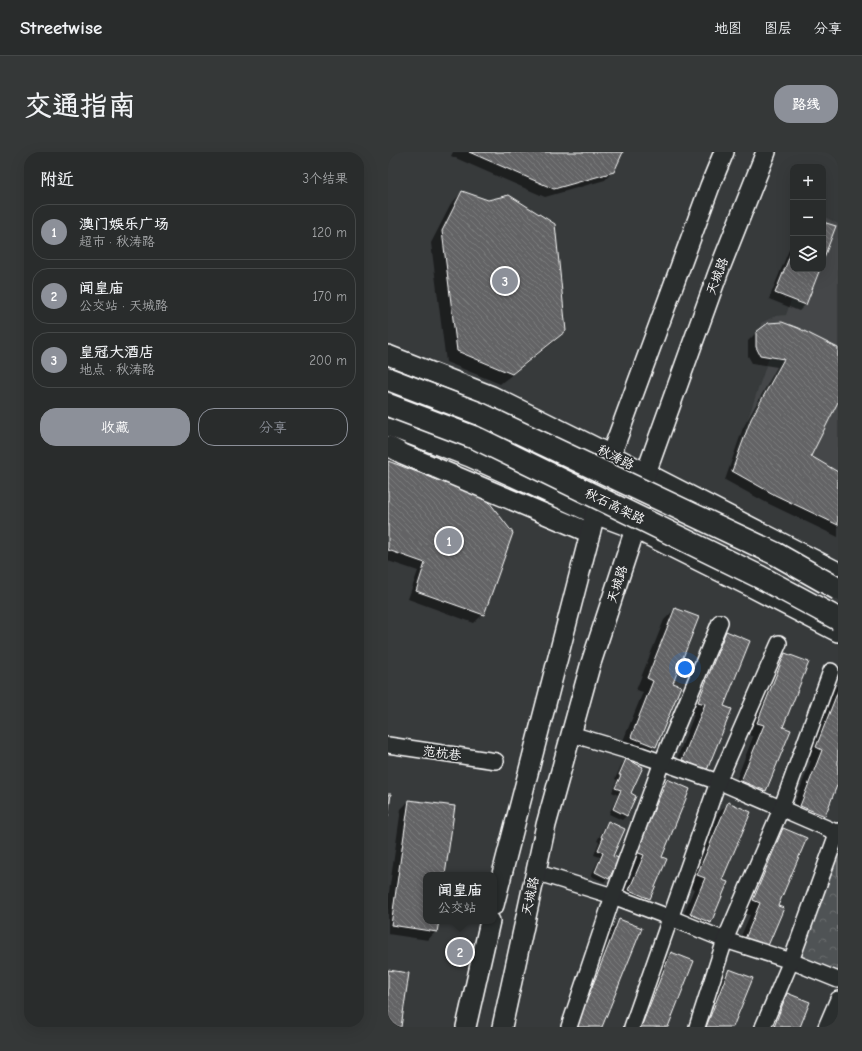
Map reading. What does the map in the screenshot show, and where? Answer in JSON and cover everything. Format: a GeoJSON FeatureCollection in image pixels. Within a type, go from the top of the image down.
{"type":"FeatureCollection","features":[{"type":"Feature","properties":{"kind":"highway","name":"秋石高架路"},"geometry":{"type":"LineString","coordinates":[[388,379],[488,418],[776,554],[838,589]]}},
{"type":"Feature","properties":{"kind":"highway","name":"秋石高架路"},"geometry":{"type":"LineString","coordinates":[[388,405],[478,439],[760,577],[838,619]]}},
{"type":"Feature","properties":{"kind":"main road"},"geometry":{"type":"LineString","coordinates":[[497,893],[595,514],[612,454],[710,186],[724,152]]}},
{"type":"Feature","properties":{"kind":"main road","name":"天城路"},"geometry":{"type":"LineString","coordinates":[[502,1027],[546,825],[590,666],[635,529],[646,472],[718,273],[766,152]]}},
{"type":"Feature","properties":{"kind":"main road","name":"秋涛路"},"geometry":{"type":"LineString","coordinates":[[388,355],[492,396],[612,454],[838,572]]}},
{"type":"Feature","properties":{"kind":"main road"},"geometry":{"type":"LineString","coordinates":[[388,426],[470,457],[595,514],[635,529],[838,632]]}},
{"type":"Feature","properties":{"kind":"main road"},"geometry":{"type":"LineString","coordinates":[[388,446],[403,454],[590,534]]}},
{"type":"Feature","properties":{"kind":"main road"},"geometry":{"type":"LineString","coordinates":[[466,1027],[489,924]]}},
{"type":"Feature","properties":{"kind":"street"},"geometry":{"type":"LineString","coordinates":[[568,1027],[613,896],[662,762],[720,622]]}},
{"type":"Feature","properties":{"kind":"street"},"geometry":{"type":"LineString","coordinates":[[632,1027],[718,782],[779,643]]}},
{"type":"Feature","properties":{"kind":"street"},"geometry":{"type":"LineString","coordinates":[[697,1027],[725,940],[781,809],[831,670]]}},
{"type":"Feature","properties":{"kind":"street"},"geometry":{"type":"LineString","coordinates":[[571,734],[662,762],[718,782],[838,832],[791,961],[763,1027]]}},
{"type":"Feature","properties":{"kind":"street","name":"范杭巷"},"geometry":{"type":"LineString","coordinates":[[388,745],[496,761]]}},
{"type":"Feature","properties":{"kind":"street"},"geometry":{"type":"LineString","coordinates":[[536,872],[613,896],[725,940],[791,961],[838,980]]}},
{"type":"Feature","properties":{"kind":"street"},"geometry":{"type":"LineString","coordinates":[[826,1027],[838,999]]}},
{"type":"Feature","properties":{"kind":"shaded area"},"geometry":{"type":"Polygon","coordinates":[[[826,218],[838,224],[838,527],[732,465],[769,357],[759,343],[761,323],[775,316],[786,315],[801,272],[826,272],[826,218]]]}},
{"type":"Feature","properties":{"kind":"green space"},"geometry":{"type":"Polygon","coordinates":[[[838,833],[838,981],[791,961],[838,833]]]}},
{"type":"Feature","properties":{"kind":"building"},"geometry":{"type":"Polygon","coordinates":[[[469,152],[623,152],[614,172],[554,189],[469,152]]]}},
{"type":"Feature","properties":{"kind":"building"},"geometry":{"type":"Polygon","coordinates":[[[462,191],[488,200],[509,195],[555,224],[566,331],[512,374],[457,351],[442,231],[462,191]]]}},
{"type":"Feature","properties":{"kind":"building"},"geometry":{"type":"Polygon","coordinates":[[[826,223],[836,226],[826,252],[826,223]]]}},
{"type":"Feature","properties":{"kind":"building"},"geometry":{"type":"Polygon","coordinates":[[[790,256],[790,272],[819,272],[806,305],[775,293],[790,256]]]}},
{"type":"Feature","properties":{"kind":"building"},"geometry":{"type":"Polygon","coordinates":[[[782,322],[798,328],[838,348],[838,402],[811,456],[838,472],[838,525],[775,495],[732,471],[751,419],[784,359],[760,355],[756,347],[756,332],[768,323],[782,322]]]}},
{"type":"Feature","properties":{"kind":"building"},"geometry":{"type":"Polygon","coordinates":[[[388,461],[486,498],[513,533],[484,615],[416,591],[425,563],[388,550],[388,461]]]}},
{"type":"Feature","properties":{"kind":"building"},"geometry":{"type":"Polygon","coordinates":[[[675,608],[699,617],[673,683],[681,686],[656,747],[631,737],[653,681],[647,678],[675,608]]]}},
{"type":"Feature","properties":{"kind":"building"},"geometry":{"type":"Polygon","coordinates":[[[726,631],[750,641],[724,706],[732,709],[707,770],[682,760],[705,704],[698,702],[726,631]]]}},
{"type":"Feature","properties":{"kind":"building"},"geometry":{"type":"Polygon","coordinates":[[[785,653],[809,662],[783,727],[791,730],[766,791],[741,781],[764,725],[757,723],[785,653]]]}},
{"type":"Feature","properties":{"kind":"building"},"geometry":{"type":"Polygon","coordinates":[[[838,691],[838,783],[825,816],[800,806],[822,750],[816,747],[838,691]]]}},
{"type":"Feature","properties":{"kind":"building"},"geometry":{"type":"Polygon","coordinates":[[[626,759],[643,767],[631,793],[636,796],[627,816],[613,809],[621,790],[615,788],[626,759]]]}},
{"type":"Feature","properties":{"kind":"building"},"geometry":{"type":"Polygon","coordinates":[[[667,779],[690,789],[662,857],[667,859],[650,899],[629,890],[644,855],[636,852],[667,779]]]}},
{"type":"Feature","properties":{"kind":"building"},"geometry":{"type":"Polygon","coordinates":[[[388,794],[391,794],[388,816],[388,794]]]}},
{"type":"Feature","properties":{"kind":"building"},"geometry":{"type":"Polygon","coordinates":[[[409,800],[455,806],[445,872],[423,872],[423,924],[438,924],[437,932],[391,925],[409,800]]]}},
{"type":"Feature","properties":{"kind":"building"},"geometry":{"type":"Polygon","coordinates":[[[728,802],[751,812],[722,880],[728,882],[711,923],[690,914],[705,878],[697,875],[728,802]]]}},
{"type":"Feature","properties":{"kind":"building"},"geometry":{"type":"Polygon","coordinates":[[[608,821],[625,829],[613,856],[619,858],[609,879],[595,872],[603,853],[598,850],[603,838],[601,837],[608,821]]]}},
{"type":"Feature","properties":{"kind":"building"},"geometry":{"type":"Polygon","coordinates":[[[783,828],[807,838],[778,906],[784,908],[767,948],[745,939],[760,903],[753,900],[783,828]]]}},
{"type":"Feature","properties":{"kind":"building"},"geometry":{"type":"Polygon","coordinates":[[[619,919],[642,928],[602,1027],[576,1027],[619,919]]]}},
{"type":"Feature","properties":{"kind":"building"},"geometry":{"type":"Polygon","coordinates":[[[671,952],[694,961],[668,1027],[641,1027],[671,952]]]}},
{"type":"Feature","properties":{"kind":"building"},"geometry":{"type":"Polygon","coordinates":[[[729,969],[753,978],[733,1027],[706,1027],[729,969]]]}},
{"type":"Feature","properties":{"kind":"building"},"geometry":{"type":"Polygon","coordinates":[[[388,970],[409,973],[401,1027],[388,1027],[388,970]]]}},
{"type":"Feature","properties":{"kind":"building"},"geometry":{"type":"Polygon","coordinates":[[[787,993],[810,1002],[800,1027],[774,1027],[787,993]]]}},
{"type":"Feature","properties":{"kind":"building"},"geometry":{"type":"Polygon","coordinates":[[[838,1018],[838,1027],[834,1027],[838,1018]]]}},
{"type":"Feature","properties":{"kind":"place","name":"皇冠大酒店"},"geometry":{"type":"Point","coordinates":[505,281]}},
{"type":"Feature","properties":{"kind":"place","name":"澳门娱乐广场"},"geometry":{"type":"Point","coordinates":[449,541]}},
{"type":"Feature","properties":{"kind":"place","name":"闻皇庙"},"geometry":{"type":"Point","coordinates":[460,952]}}]}
